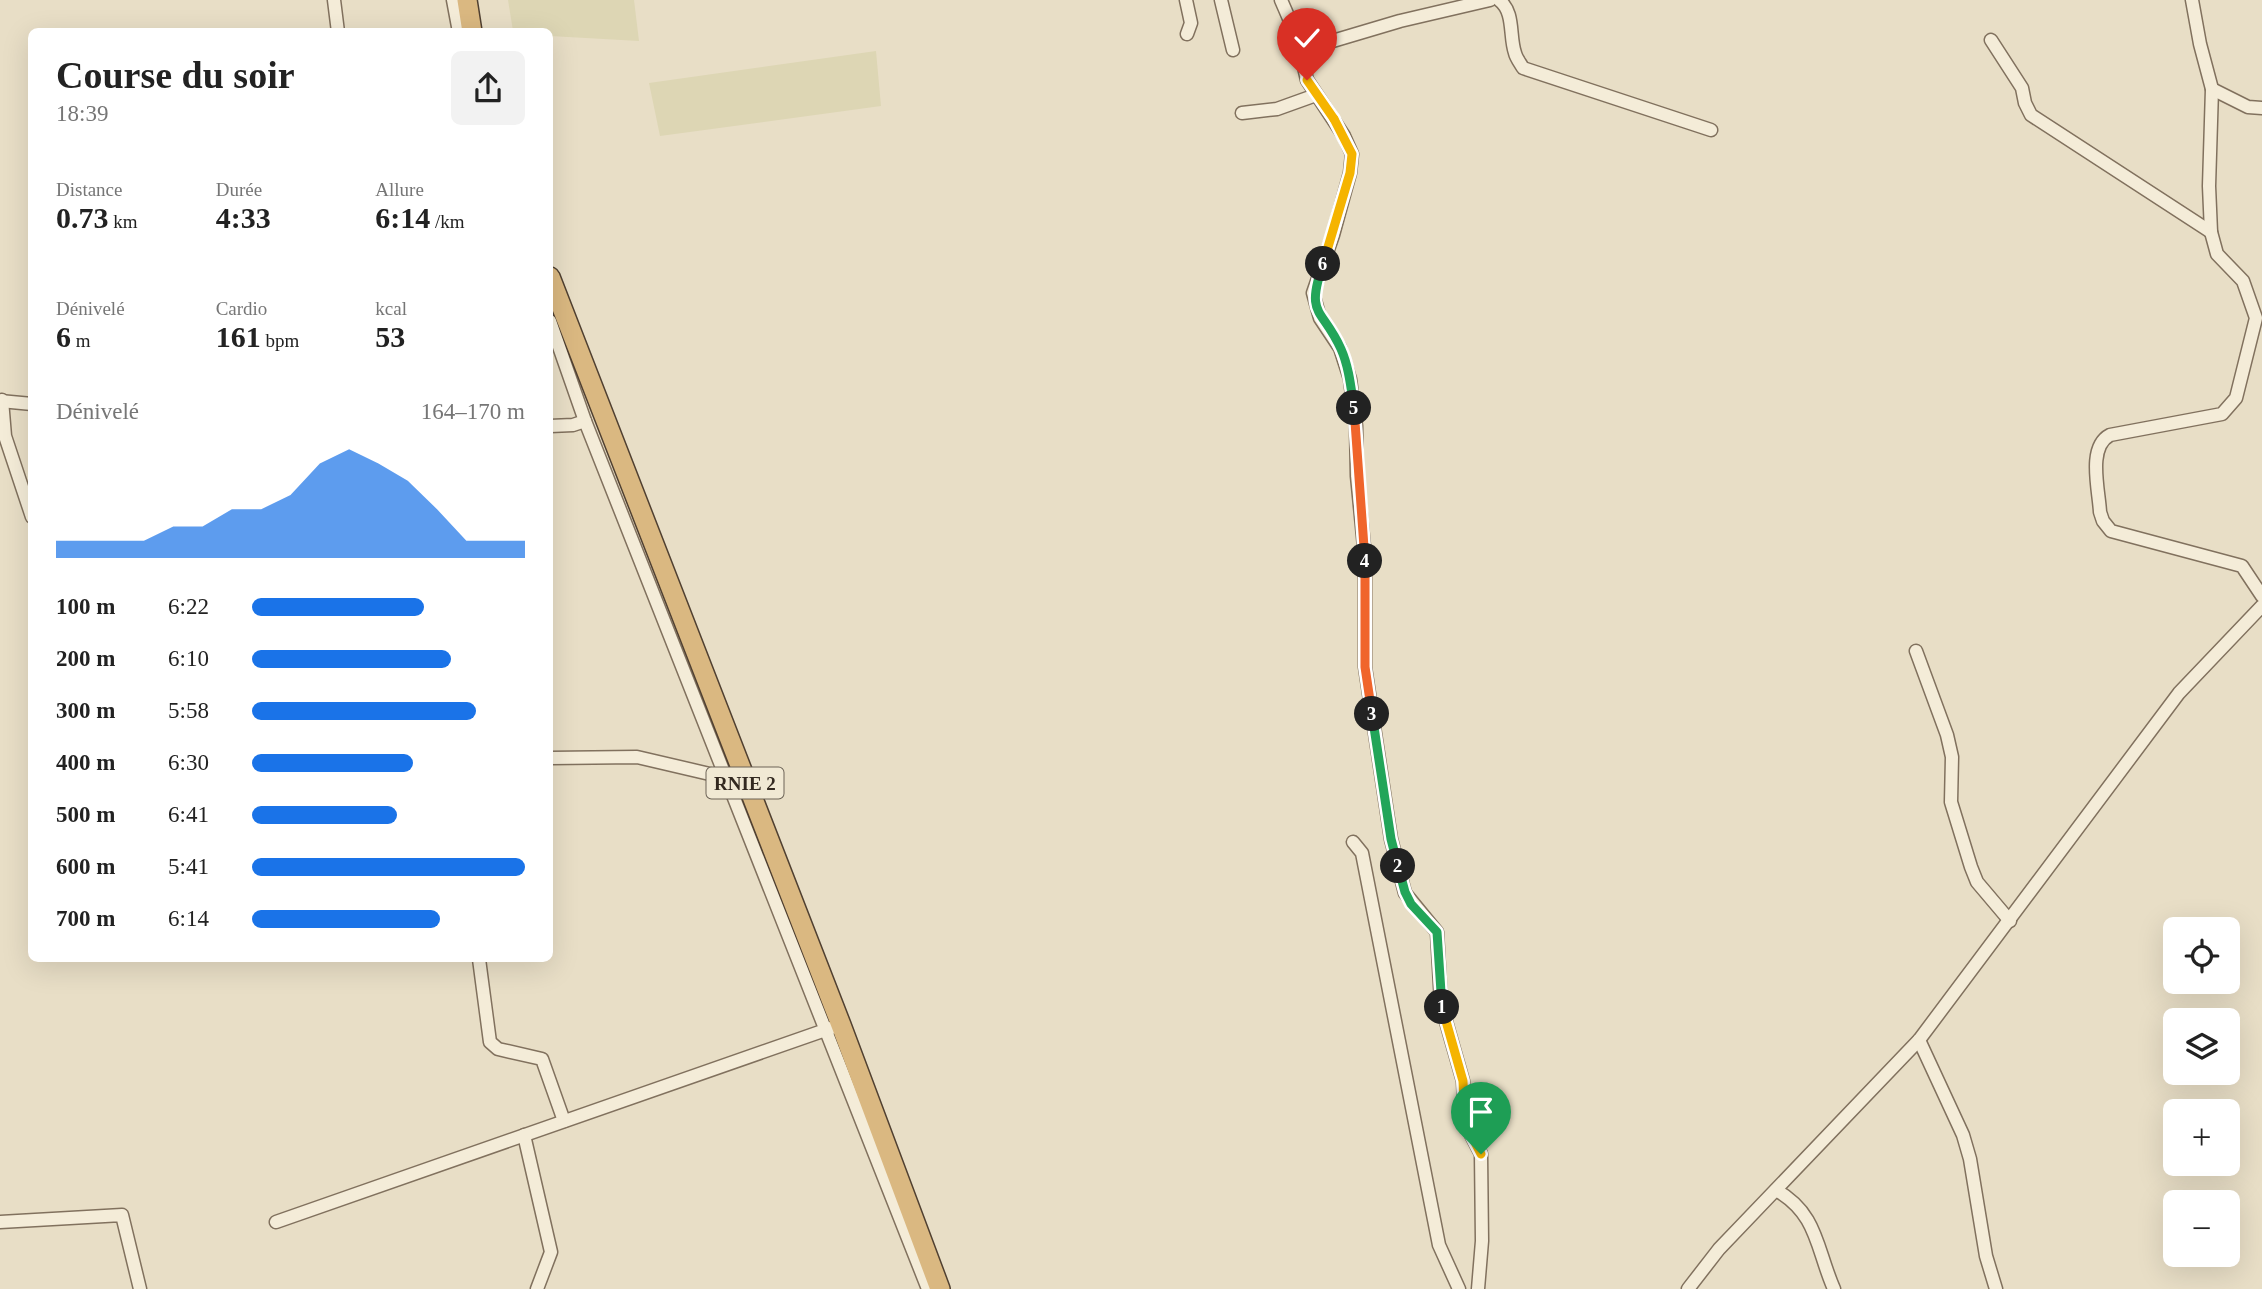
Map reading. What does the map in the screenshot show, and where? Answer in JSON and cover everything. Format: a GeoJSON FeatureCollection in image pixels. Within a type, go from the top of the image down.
{"type":"FeatureCollection","features":[{"type":"Feature","properties":{"kind":"highway"},"geometry":{"type":"LineString","coordinates":[[467,0],[471,28]]}},
{"type":"Feature","properties":{"kind":"highway","name":"RNIE 2"},"geometry":{"type":"LineString","coordinates":[[553,285],[735,779],[940,1289]]}},
{"type":"Feature","properties":{"kind":"street"},"geometry":{"type":"LineString","coordinates":[[334,0],[338,28]]}},
{"type":"Feature","properties":{"kind":"street"},"geometry":{"type":"LineString","coordinates":[[453,0],[457,28]]}},
{"type":"Feature","properties":{"kind":"street"},"geometry":{"type":"LineString","coordinates":[[1186,0],[1191,23],[1187,34]]}},
{"type":"Feature","properties":{"kind":"street"},"geometry":{"type":"LineString","coordinates":[[1221,0],[1233,50]]}},
{"type":"Feature","properties":{"kind":"street"},"geometry":{"type":"LineString","coordinates":[[1281,0],[1292,21],[1307,80],[1345,136],[1352,154],[1350,173],[1334,235],[1313,293],[1320,318],[1340,348],[1350,379],[1365,557],[1365,667],[1391,839],[1405,892],[1411,904],[1437,932],[1441,1004],[1463,1081],[1465,1123],[1481,1154],[1482,1241],[1478,1289]]}},
{"type":"Feature","properties":{"kind":"street"},"geometry":{"type":"LineString","coordinates":[[1299,51],[1400,21],[1490,0]]}},
{"type":"Feature","properties":{"kind":"street"},"geometry":{"type":"LineString","coordinates":[[1499,0],[1504,4],[1511,25],[1515,53],[1523,68],[1711,130]]}},
{"type":"Feature","properties":{"kind":"street"},"geometry":{"type":"LineString","coordinates":[[2192,0],[2212,89],[2209,186],[2211,232],[2217,254],[2243,281],[2256,317],[2236,398],[2222,414],[2101,439],[2097,449],[2100,512],[2103,522],[2111,531],[2242,566],[2262,596]]}},
{"type":"Feature","properties":{"kind":"street"},"geometry":{"type":"LineString","coordinates":[[1991,40],[2022,88],[2031,114],[2211,232]]}},
{"type":"Feature","properties":{"kind":"street"},"geometry":{"type":"LineString","coordinates":[[2212,89],[2248,107],[2262,108]]}},
{"type":"Feature","properties":{"kind":"street"},"geometry":{"type":"LineString","coordinates":[[1242,113],[1278,109],[1316,95]]}},
{"type":"Feature","properties":{"kind":"street"},"geometry":{"type":"LineString","coordinates":[[553,330],[585,421],[735,779]]}},
{"type":"Feature","properties":{"kind":"street"},"geometry":{"type":"LineString","coordinates":[[28,403],[1,400],[5,436],[28,509]]}},
{"type":"Feature","properties":{"kind":"street"},"geometry":{"type":"LineString","coordinates":[[553,426],[573,425],[585,421]]}},
{"type":"Feature","properties":{"kind":"street"},"geometry":{"type":"LineString","coordinates":[[1688,1289],[1719,1250],[1919,1040],[2179,694],[2262,606]]}},
{"type":"Feature","properties":{"kind":"street"},"geometry":{"type":"LineString","coordinates":[[1916,651],[1947,735],[1952,757],[1951,802],[1971,867],[1977,882],[2010,921]]}},
{"type":"Feature","properties":{"kind":"street"},"geometry":{"type":"LineString","coordinates":[[553,758],[637,757],[735,779]]}},
{"type":"Feature","properties":{"kind":"street"},"geometry":{"type":"LineString","coordinates":[[1353,842],[1362,853],[1439,1245],[1449,1273],[1459,1289]]}},
{"type":"Feature","properties":{"kind":"street"},"geometry":{"type":"LineString","coordinates":[[479,962],[491,1042],[498,1049],[545,1062],[564,1121]]}},
{"type":"Feature","properties":{"kind":"street"},"geometry":{"type":"LineString","coordinates":[[276,1222],[833,1028],[928,1289]]}},
{"type":"Feature","properties":{"kind":"street"},"geometry":{"type":"LineString","coordinates":[[1919,1040],[1963,1135],[1970,1159],[1986,1256],[1996,1289]]}},
{"type":"Feature","properties":{"kind":"street"},"geometry":{"type":"LineString","coordinates":[[524,1135],[551,1252],[537,1289]]}},
{"type":"Feature","properties":{"kind":"street"},"geometry":{"type":"LineString","coordinates":[[1776,1191],[1793,1200],[1807,1215],[1834,1289]]}},
{"type":"Feature","properties":{"kind":"street"},"geometry":{"type":"LineString","coordinates":[[0,1222],[122,1215],[140,1289]]}},
{"type":"Feature","properties":{"kind":"shaded area"},"geometry":{"type":"Polygon","coordinates":[[[508,0],[634,0],[639,41],[553,36],[553,28],[513,28],[508,0]]]}},
{"type":"Feature","properties":{"kind":"shaded area"},"geometry":{"type":"Polygon","coordinates":[[[876,51],[881,106],[660,136],[649,83],[876,51]]]}},
{"type":"Feature","properties":{"kind":"route"},"geometry":{"type":"LineString","coordinates":[[1307,80],[1345,136],[1352,154],[1350,173],[1334,226],[1334,235],[1313,293],[1320,318],[1340,348],[1350,379],[1365,557],[1365,667],[1391,839],[1405,892],[1411,904],[1437,932],[1441,1004],[1463,1081],[1465,1123],[1481,1154]]}}]}
